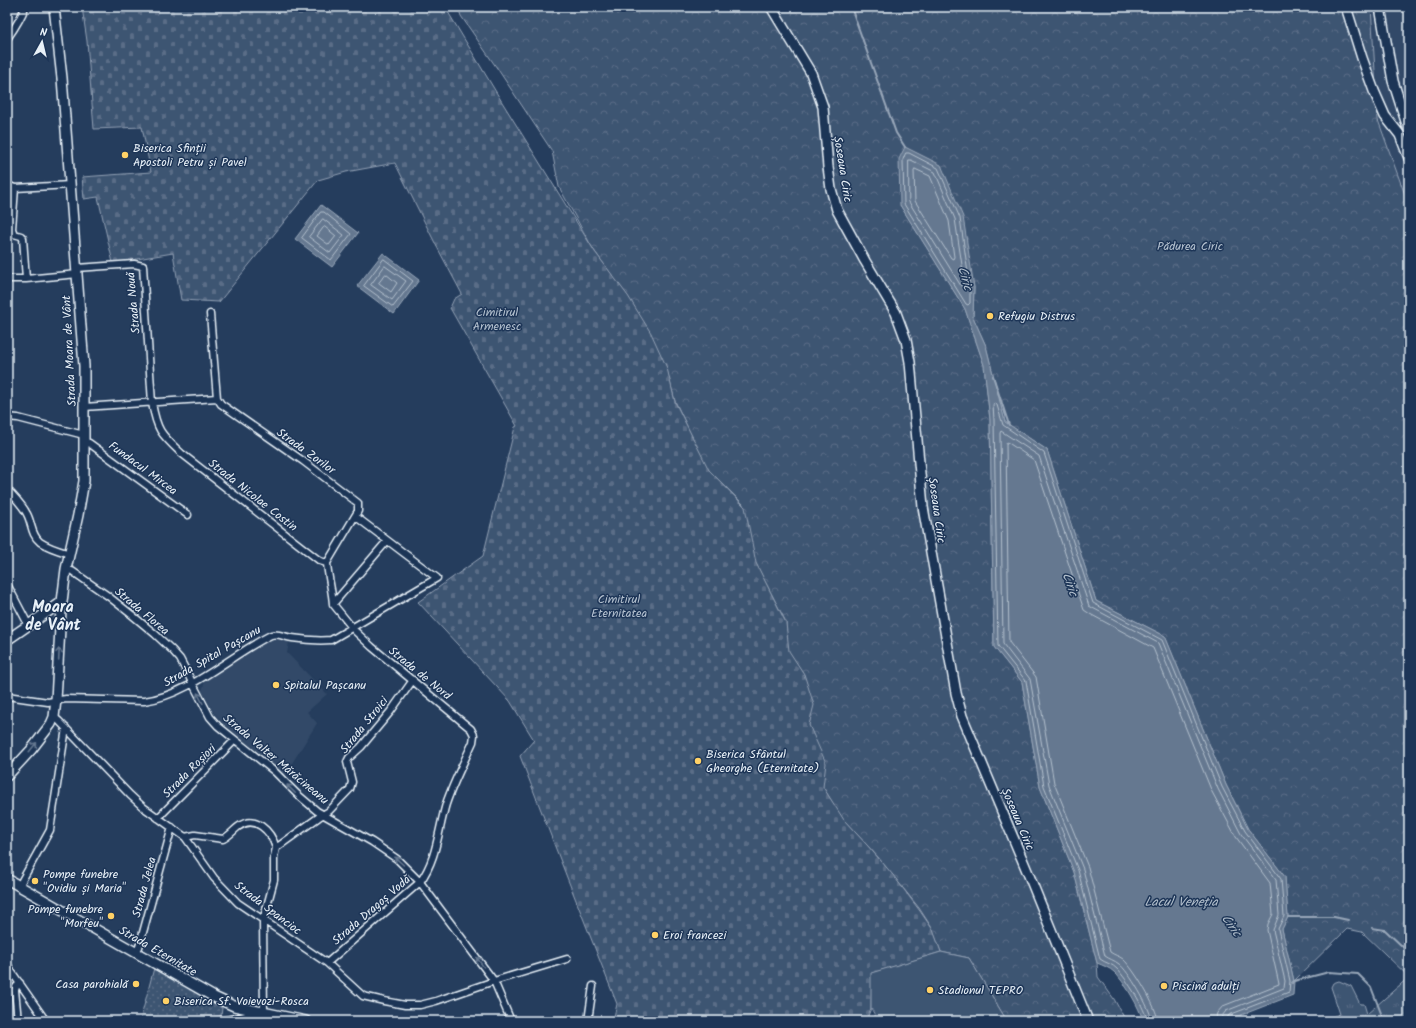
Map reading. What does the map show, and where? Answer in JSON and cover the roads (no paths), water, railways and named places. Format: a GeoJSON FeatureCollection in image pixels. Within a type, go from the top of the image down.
{"type":"FeatureCollection","features":[{"type":"Feature","properties":{"kind":"street"},"geometry":{"type":"LineString","coordinates":[[7,39],[22,16],[25,7]]}},
{"type":"Feature","properties":{"kind":"street","name":"Strada Moara de Vânt"},"geometry":{"type":"LineString","coordinates":[[54,7],[62,78],[84,366],[84,481],[66,569],[62,602],[54,717]]}},
{"type":"Feature","properties":{"kind":"street","name":"Șoseaua Ciric"},"geometry":{"type":"LineString","coordinates":[[771,7],[810,73],[823,107],[828,167],[831,189],[837,210],[896,313],[906,340],[910,362],[923,507],[956,693],[962,716],[1088,1021]]}},
{"type":"Feature","properties":{"kind":"street"},"geometry":{"type":"LineString","coordinates":[[1346,7],[1362,58],[1377,97],[1385,116],[1400,135],[1409,158]]}},
{"type":"Feature","properties":{"kind":"street"},"geometry":{"type":"LineString","coordinates":[[1380,7],[1393,81],[1409,130]]}},
{"type":"Feature","properties":{"kind":"street"},"geometry":{"type":"LineString","coordinates":[[7,185],[15,188],[70,185]]}},
{"type":"Feature","properties":{"kind":"street"},"geometry":{"type":"LineString","coordinates":[[15,188],[12,229],[14,234],[22,236],[23,238],[26,279]]}},
{"type":"Feature","properties":{"kind":"street","name":"Strada Nouă"},"geometry":{"type":"LineString","coordinates":[[77,271],[134,264],[143,266],[152,403]]}},
{"type":"Feature","properties":{"kind":"street"},"geometry":{"type":"LineString","coordinates":[[7,279],[26,279],[77,271]]}},
{"type":"Feature","properties":{"kind":"street"},"geometry":{"type":"LineString","coordinates":[[84,407],[217,398],[210,314]]}},
{"type":"Feature","properties":{"kind":"street","name":"Strada Zorilor"},"geometry":{"type":"LineString","coordinates":[[217,398],[221,404],[303,461],[358,503],[358,511],[355,516]]}},
{"type":"Feature","properties":{"kind":"street","name":"Strada Nicolae Costin"},"geometry":{"type":"LineString","coordinates":[[152,403],[159,430],[164,437],[181,453],[320,561],[327,563]]}},
{"type":"Feature","properties":{"kind":"street","name":"Fundacul Mircea"},"geometry":{"type":"LineString","coordinates":[[7,417],[18,418],[80,434],[89,443],[188,515]]}},
{"type":"Feature","properties":{"kind":"street"},"geometry":{"type":"LineString","coordinates":[[7,489],[28,515],[34,535],[39,542],[70,554]]}},
{"type":"Feature","properties":{"kind":"street"},"geometry":{"type":"LineString","coordinates":[[333,604],[386,541],[355,516],[327,563],[333,604],[352,627]]}},
{"type":"Feature","properties":{"kind":"street","name":"Strada Spital Pașcanu"},"geometry":{"type":"LineString","coordinates":[[7,696],[48,702],[56,697],[144,701],[156,699],[192,682],[271,635],[277,634],[291,638],[317,641],[331,640],[437,578],[386,541]]}},
{"type":"Feature","properties":{"kind":"street","name":"Strada Florea"},"geometry":{"type":"LineString","coordinates":[[66,569],[72,571],[108,596],[155,634],[180,659],[192,682]]}},
{"type":"Feature","properties":{"kind":"street"},"geometry":{"type":"LineString","coordinates":[[7,584],[29,626]]}},
{"type":"Feature","properties":{"kind":"street"},"geometry":{"type":"LineString","coordinates":[[7,640],[62,602]]}},
{"type":"Feature","properties":{"kind":"street","name":"Strada de Nord"},"geometry":{"type":"LineString","coordinates":[[352,627],[384,658],[413,680],[471,729],[474,735]]}},
{"type":"Feature","properties":{"kind":"street","name":"Strada Stroici"},"geometry":{"type":"LineString","coordinates":[[276,848],[318,816],[329,811],[350,789],[352,782],[348,762],[349,758],[387,715],[413,680]]}},
{"type":"Feature","properties":{"kind":"street","name":"Strada Valter Mărăcineanu"},"geometry":{"type":"LineString","coordinates":[[192,682],[210,717],[218,726],[275,772],[317,811],[372,842],[391,855],[420,882],[494,981],[511,1021]]}},
{"type":"Feature","properties":{"kind":"street"},"geometry":{"type":"LineString","coordinates":[[7,776],[31,750],[51,724],[54,717]]}},
{"type":"Feature","properties":{"kind":"street","name":"Strada Spancioc"},"geometry":{"type":"LineString","coordinates":[[54,717],[134,799],[185,837],[210,874],[238,903],[327,964],[363,996],[405,1005],[420,1005],[436,1002],[494,981],[567,959]]}},
{"type":"Feature","properties":{"kind":"street"},"geometry":{"type":"LineString","coordinates":[[19,886],[50,830],[66,728]]}},
{"type":"Feature","properties":{"kind":"street","name":"Strada Dragoș Vodă"},"geometry":{"type":"LineString","coordinates":[[327,964],[420,882],[431,864],[437,846],[446,805],[474,735]]}},
{"type":"Feature","properties":{"kind":"street","name":"Strada Roșiori"},"geometry":{"type":"LineString","coordinates":[[158,818],[235,740]]}},
{"type":"Feature","properties":{"kind":"street"},"geometry":{"type":"LineString","coordinates":[[185,837],[195,836],[223,839],[244,823],[253,822],[258,823],[265,828],[276,848],[274,857],[274,880],[263,921],[265,1017],[221,1021]]}},
{"type":"Feature","properties":{"kind":"street","name":"Strada Jelea"},"geometry":{"type":"LineString","coordinates":[[136,952],[139,948],[172,827]]}},
{"type":"Feature","properties":{"kind":"street","name":"Strada Eternitate"},"geometry":{"type":"LineString","coordinates":[[7,879],[224,1002],[265,1017],[306,1021]]}},
{"type":"Feature","properties":{"kind":"street"},"geometry":{"type":"LineString","coordinates":[[7,964],[46,1021]]}},
{"type":"Feature","properties":{"kind":"street"},"geometry":{"type":"LineString","coordinates":[[18,1021],[15,990],[20,983]]}},
{"type":"Feature","properties":{"kind":"street"},"geometry":{"type":"LineString","coordinates":[[588,1021],[593,986]]}},
{"type":"Feature","properties":{"kind":"water","name":"Lacul Veneția"},"geometry":{"type":"Polygon","coordinates":[[[905,147],[941,165],[963,217],[974,287],[973,317],[986,346],[1005,422],[1047,450],[1096,601],[1165,636],[1226,785],[1248,829],[1285,877],[1288,917],[1282,929],[1294,981],[1293,995],[1226,1021],[1143,1021],[1135,1002],[1118,976],[1110,969],[1097,963],[1074,872],[1040,787],[1022,682],[994,647],[990,420],[984,365],[965,309],[900,205],[899,159],[905,147]]]}},
{"type":"Feature","properties":{"kind":"water"},"geometry":{"type":"Polygon","coordinates":[[[321,205],[358,233],[332,267],[295,239],[321,205]]]}},
{"type":"Feature","properties":{"kind":"water"},"geometry":{"type":"Polygon","coordinates":[[[383,253],[419,280],[394,314],[357,286],[383,253]]]}},
{"type":"Feature","properties":{"kind":"waterway","name":"Ciric"},"geometry":{"type":"LineString","coordinates":[[851,7],[896,133],[905,147]]}},
{"type":"Feature","properties":{"kind":"waterway","name":"Ciric"},"geometry":{"type":"LineString","coordinates":[[993,376],[1009,425]]}},
{"type":"Feature","properties":{"kind":"waterway"},"geometry":{"type":"LineString","coordinates":[[1288,917],[1334,917],[1348,920]]}},
{"type":"Feature","properties":{"kind":"waterway"},"geometry":{"type":"LineString","coordinates":[[1372,928],[1385,930],[1403,947],[1409,957]]}},
{"type":"Feature","properties":{"kind":"waterway","name":"Ciric"},"geometry":{"type":"LineString","coordinates":[[1292,983],[1294,981],[1329,972],[1358,974],[1371,987],[1384,1021]]}},
{"type":"Feature","properties":{"kind":"place","name":"Biserica Sfinții Apostoli Petru și Pavel"},"geometry":{"type":"Point","coordinates":[125,155]}},
{"type":"Feature","properties":{"kind":"place","name":"Refugiu Distrus"},"geometry":{"type":"Point","coordinates":[990,316]}},
{"type":"Feature","properties":{"kind":"place","name":"Spitalul Pașcanu"},"geometry":{"type":"Point","coordinates":[276,685]}},
{"type":"Feature","properties":{"kind":"place","name":"Biserica Sfântul Gheorghe (Eternitate)"},"geometry":{"type":"Point","coordinates":[698,761]}},
{"type":"Feature","properties":{"kind":"place","name":"Pompe funebre \"Ovidiu și Maria\""},"geometry":{"type":"Point","coordinates":[35,881]}},
{"type":"Feature","properties":{"kind":"place","name":"Pompe funebre \"Morfeu\""},"geometry":{"type":"Point","coordinates":[111,916]}},
{"type":"Feature","properties":{"kind":"place","name":"Eroi francezi"},"geometry":{"type":"Point","coordinates":[655,935]}},
{"type":"Feature","properties":{"kind":"place","name":"Casa parohială"},"geometry":{"type":"Point","coordinates":[136,984]}},
{"type":"Feature","properties":{"kind":"place","name":"Piscină adulți"},"geometry":{"type":"Point","coordinates":[1164,986]}},
{"type":"Feature","properties":{"kind":"place","name":"Stadionul TEPRO"},"geometry":{"type":"Point","coordinates":[930,990]}},
{"type":"Feature","properties":{"kind":"place","name":"Biserica Sf. Voievozi-Rosca"},"geometry":{"type":"Point","coordinates":[166,1001]}},
{"type":"Feature","properties":{"kind":"district","name":"Moara de Vânt"},"geometry":{"type":"Point","coordinates":[53,615]}},
{"type":"Feature","properties":{"kind":"park label","name":"Pădurea Ciric"},"geometry":{"type":"Point","coordinates":[1190,246]}},
{"type":"Feature","properties":{"kind":"park label","name":"Cimitirul Armenesc"},"geometry":{"type":"Point","coordinates":[497,319]}},
{"type":"Feature","properties":{"kind":"park label","name":"Cimitirul Eternitatea"},"geometry":{"type":"Point","coordinates":[619,606]}}]}
